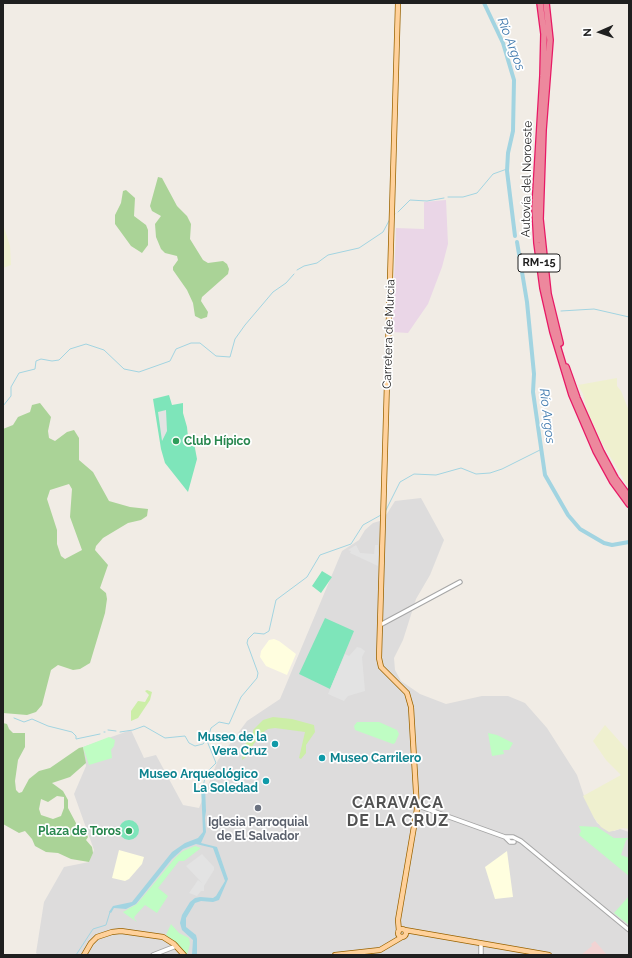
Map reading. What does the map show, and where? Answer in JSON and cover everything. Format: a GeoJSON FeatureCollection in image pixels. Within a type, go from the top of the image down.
{"type":"FeatureCollection","features":[{"type":"Feature","properties":{"kind":"highway","name":"Autovía del Noroeste"},"geometry":{"type":"LineString","coordinates":[[540,3],[544,34],[535,208],[537,244],[543,288],[553,332],[572,395],[596,451],[613,482],[629,504]]}},
{"type":"Feature","properties":{"kind":"highway","name":"Autovía del Noroeste"},"geometry":{"type":"LineString","coordinates":[[546,3],[550,40],[548,82],[543,130],[540,219],[548,294],[565,363],[577,398],[602,452],[616,478],[629,497]]}},
{"type":"Feature","properties":{"kind":"main road","name":"Carretera de Murcia"},"geometry":{"type":"LineString","coordinates":[[398,3],[380,665],[405,690],[410,699],[416,805]]}},
{"type":"Feature","properties":{"kind":"main road"},"geometry":{"type":"LineString","coordinates":[[402,932],[398,922],[411,848],[416,805]]}},
{"type":"Feature","properties":{"kind":"main road"},"geometry":{"type":"LineString","coordinates":[[84,955],[95,939],[115,931],[156,935],[168,939],[184,955]]}},
{"type":"Feature","properties":{"kind":"main road"},"geometry":{"type":"LineString","coordinates":[[334,955],[377,950],[394,941],[402,932],[412,932],[549,955]]}},
{"type":"Feature","properties":{"kind":"street"},"geometry":{"type":"LineString","coordinates":[[380,625],[460,582]]}},
{"type":"Feature","properties":{"kind":"street"},"geometry":{"type":"LineString","coordinates":[[416,805],[523,843],[629,930]]}},
{"type":"Feature","properties":{"kind":"street"},"geometry":{"type":"LineString","coordinates":[[511,838],[511,843],[523,843]]}},
{"type":"Feature","properties":{"kind":"street"},"geometry":{"type":"LineString","coordinates":[[480,944],[481,955]]}},
{"type":"Feature","properties":{"kind":"street"},"geometry":{"type":"LineString","coordinates":[[153,955],[176,946]]}},
{"type":"Feature","properties":{"kind":"shaded area"},"geometry":{"type":"Polygon","coordinates":[[[446,200],[448,244],[442,267],[428,304],[408,333],[392,332],[396,228],[424,229],[424,202],[446,200]]]}},
{"type":"Feature","properties":{"kind":"shaded area"},"geometry":{"type":"Polygon","coordinates":[[[3,224],[10,246],[11,265],[3,268],[3,224]]]}},
{"type":"Feature","properties":{"kind":"shaded area"},"geometry":{"type":"Polygon","coordinates":[[[617,378],[617,386],[621,391],[629,411],[628,487],[601,441],[587,410],[583,394],[578,385],[617,378]]]}},
{"type":"Feature","properties":{"kind":"shaded area"},"geometry":{"type":"Polygon","coordinates":[[[166,410],[167,431],[162,441],[158,412],[166,410]]]}},
{"type":"Feature","properties":{"kind":"shaded area"},"geometry":{"type":"Polygon","coordinates":[[[421,498],[444,540],[430,575],[416,599],[403,640],[394,658],[395,670],[401,681],[420,694],[446,704],[482,696],[508,696],[525,703],[547,728],[577,775],[584,796],[597,823],[614,831],[620,829],[629,832],[629,955],[38,955],[36,953],[44,902],[64,867],[89,862],[94,850],[74,794],[86,766],[83,747],[131,730],[144,758],[156,755],[183,805],[199,808],[218,760],[247,721],[280,699],[342,551],[359,540],[365,530],[373,523],[383,520],[395,501],[421,498]]]}},
{"type":"Feature","properties":{"kind":"shaded area"},"geometry":{"type":"Polygon","coordinates":[[[356,545],[360,553],[374,554],[375,545],[378,545],[378,566],[350,553],[351,551],[348,550],[356,545]]]}},
{"type":"Feature","properties":{"kind":"shaded area"},"geometry":{"type":"Polygon","coordinates":[[[274,639],[296,654],[287,675],[266,666],[260,657],[261,651],[269,640],[274,639]]]}},
{"type":"Feature","properties":{"kind":"shaded area"},"geometry":{"type":"Polygon","coordinates":[[[357,647],[365,651],[362,657],[365,691],[348,696],[344,701],[328,694],[345,654],[349,656],[357,647]]]}},
{"type":"Feature","properties":{"kind":"shaded area"},"geometry":{"type":"Polygon","coordinates":[[[605,725],[629,752],[629,829],[623,828],[609,832],[601,827],[594,818],[583,796],[621,775],[606,760],[593,741],[605,725]]]}},
{"type":"Feature","properties":{"kind":"shaded area"},"geometry":{"type":"Polygon","coordinates":[[[119,850],[144,857],[142,864],[129,879],[125,881],[112,878],[119,850]]]}},
{"type":"Feature","properties":{"kind":"shaded area"},"geometry":{"type":"Polygon","coordinates":[[[507,851],[513,897],[495,899],[485,867],[507,851]]]}},
{"type":"Feature","properties":{"kind":"shaded area"},"geometry":{"type":"Polygon","coordinates":[[[202,854],[214,867],[214,870],[204,886],[204,891],[201,891],[197,896],[189,893],[198,880],[202,883],[186,866],[202,854]]]}},
{"type":"Feature","properties":{"kind":"shaded area"},"geometry":{"type":"Polygon","coordinates":[[[595,941],[607,955],[581,955],[592,946],[591,944],[595,941]]]}},
{"type":"Feature","properties":{"kind":"green space"},"geometry":{"type":"Polygon","coordinates":[[[158,177],[162,178],[177,206],[187,216],[191,224],[190,239],[203,260],[208,263],[223,261],[227,264],[229,269],[228,274],[202,297],[201,301],[208,312],[207,317],[201,319],[195,316],[193,303],[187,290],[173,270],[173,267],[178,260],[177,256],[165,253],[161,249],[156,237],[155,224],[161,216],[152,211],[150,206],[158,177]]]}},
{"type":"Feature","properties":{"kind":"green space"},"geometry":{"type":"Polygon","coordinates":[[[126,190],[135,198],[134,216],[146,225],[148,230],[148,245],[142,253],[131,246],[115,224],[115,215],[121,203],[123,191],[126,190]]]}},
{"type":"Feature","properties":{"kind":"green space","name":"Club Hípico"},"geometry":{"type":"Polygon","coordinates":[[[169,395],[172,405],[183,403],[183,413],[188,437],[194,443],[197,459],[188,492],[165,463],[161,449],[153,399],[169,395]]]}},
{"type":"Feature","properties":{"kind":"green space"},"geometry":{"type":"Polygon","coordinates":[[[40,403],[51,417],[48,431],[49,438],[55,441],[67,432],[74,430],[79,438],[79,460],[93,472],[109,501],[130,507],[148,509],[147,516],[141,520],[128,523],[103,538],[96,546],[95,550],[108,565],[100,588],[106,593],[107,599],[105,613],[90,663],[80,669],[73,670],[58,665],[51,670],[42,705],[36,712],[27,715],[3,713],[3,429],[13,425],[18,417],[30,412],[32,405],[40,403]],[[69,484],[50,490],[47,499],[57,530],[57,544],[61,556],[65,559],[82,550],[70,517],[72,489],[69,484]]]}},
{"type":"Feature","properties":{"kind":"green space"},"geometry":{"type":"Polygon","coordinates":[[[322,571],[332,577],[321,593],[312,586],[322,571]]]}},
{"type":"Feature","properties":{"kind":"green space"},"geometry":{"type":"Polygon","coordinates":[[[325,618],[354,631],[330,689],[299,674],[325,618]]]}},
{"type":"Feature","properties":{"kind":"green space"},"geometry":{"type":"Polygon","coordinates":[[[147,690],[152,692],[150,700],[138,718],[131,721],[131,711],[138,701],[145,702],[149,695],[145,691],[147,690]]]}},
{"type":"Feature","properties":{"kind":"green space"},"geometry":{"type":"Polygon","coordinates":[[[273,717],[292,719],[314,725],[315,732],[306,745],[306,753],[301,759],[299,758],[305,732],[275,728],[268,729],[262,733],[246,757],[242,760],[243,750],[246,743],[253,736],[253,730],[263,720],[273,717]]]}},
{"type":"Feature","properties":{"kind":"green space"},"geometry":{"type":"Polygon","coordinates":[[[357,722],[379,722],[397,730],[399,734],[395,743],[393,744],[355,730],[354,726],[357,722]]]}},
{"type":"Feature","properties":{"kind":"green space"},"geometry":{"type":"Polygon","coordinates":[[[3,723],[7,724],[13,733],[25,733],[25,747],[18,760],[15,781],[16,790],[19,793],[22,792],[29,779],[39,771],[50,768],[79,748],[83,747],[86,763],[70,777],[52,783],[63,791],[68,800],[68,808],[77,825],[85,831],[88,837],[86,840],[92,847],[93,853],[89,862],[71,859],[58,853],[46,852],[35,846],[32,839],[25,831],[19,833],[3,824],[3,723]],[[57,796],[48,802],[41,799],[39,809],[41,815],[53,819],[61,816],[64,808],[64,797],[57,796]]]}},
{"type":"Feature","properties":{"kind":"green space"},"geometry":{"type":"Polygon","coordinates":[[[488,733],[497,735],[513,743],[509,750],[503,750],[504,754],[492,756],[488,733]]]}},
{"type":"Feature","properties":{"kind":"green space"},"geometry":{"type":"Polygon","coordinates":[[[109,737],[115,740],[114,746],[111,750],[112,758],[89,765],[83,747],[109,737]]]}},
{"type":"Feature","properties":{"kind":"green space"},"geometry":{"type":"Polygon","coordinates":[[[129,820],[136,823],[139,830],[136,837],[129,840],[122,837],[119,830],[122,823],[129,820]]]}},
{"type":"Feature","properties":{"kind":"green space"},"geometry":{"type":"Polygon","coordinates":[[[579,826],[597,827],[614,838],[629,838],[626,840],[621,855],[629,858],[629,876],[579,835],[581,831],[579,826]]]}},
{"type":"Feature","properties":{"kind":"green space"},"geometry":{"type":"Polygon","coordinates":[[[195,846],[201,848],[184,861],[179,861],[158,888],[168,896],[157,913],[145,905],[134,918],[137,922],[123,912],[137,904],[176,857],[183,851],[195,846]]]}},
{"type":"Feature","properties":{"kind":"green space"},"geometry":{"type":"Polygon","coordinates":[[[629,896],[629,925],[614,913],[629,896]]]}},
{"type":"Feature","properties":{"kind":"green space"},"geometry":{"type":"Polygon","coordinates":[[[171,924],[179,933],[189,938],[190,944],[187,955],[166,935],[171,924]]]}},
{"type":"Feature","properties":{"kind":"water"},"geometry":{"type":"Polygon","coordinates":[[[201,786],[205,786],[206,832],[201,843],[217,847],[228,879],[219,900],[213,902],[201,901],[195,903],[186,918],[186,927],[196,935],[197,939],[197,955],[192,955],[193,940],[182,930],[180,923],[182,915],[190,902],[195,898],[213,898],[216,896],[225,881],[213,848],[196,844],[183,849],[172,859],[136,904],[126,909],[114,908],[111,913],[109,912],[113,906],[132,902],[172,852],[185,843],[198,838],[203,832],[201,786]]]}},
{"type":"Feature","properties":{"kind":"waterway","name":"Río Argos"},"geometry":{"type":"LineString","coordinates":[[484,3],[503,43],[514,80],[513,131],[508,153],[507,171],[515,236]]}},
{"type":"Feature","properties":{"kind":"waterway"},"geometry":{"type":"LineString","coordinates":[[448,197],[463,197],[477,193],[493,174],[507,169]]}},
{"type":"Feature","properties":{"kind":"waterway"},"geometry":{"type":"LineString","coordinates":[[398,212],[410,200],[427,201],[444,198]]}},
{"type":"Feature","properties":{"kind":"waterway"},"geometry":{"type":"LineString","coordinates":[[297,270],[304,266],[317,263],[328,255],[359,248],[383,232],[390,219]]}},
{"type":"Feature","properties":{"kind":"waterway","name":"Río Argos"},"geometry":{"type":"LineString","coordinates":[[517,242],[527,302],[534,374],[533,392],[545,475],[568,515],[580,529],[604,543],[612,545],[629,542]]}},
{"type":"Feature","properties":{"kind":"waterway"},"geometry":{"type":"LineString","coordinates":[[3,406],[11,396],[11,387],[19,373],[35,369],[36,361],[41,359],[52,361],[59,360],[70,349],[86,344],[104,350],[124,369],[139,372],[170,361],[176,349],[191,343],[200,343],[216,356],[230,357],[235,339],[245,325],[273,292],[286,283],[294,274]]}},
{"type":"Feature","properties":{"kind":"waterway"},"geometry":{"type":"LineString","coordinates":[[561,311],[594,309],[629,317]]}},
{"type":"Feature","properties":{"kind":"waterway"},"geometry":{"type":"LineString","coordinates":[[385,512],[400,482],[414,474],[436,475],[461,468],[476,474],[490,473],[502,469],[540,450]]}},
{"type":"Feature","properties":{"kind":"waterway"},"geometry":{"type":"LineString","coordinates":[[203,787],[206,773],[216,763],[207,741],[211,728],[219,722],[229,724],[241,697],[257,678],[258,673],[247,643],[248,639],[254,633],[264,634],[269,631],[276,600],[307,577],[320,555],[351,544],[363,525],[381,515]]}},
{"type":"Feature","properties":{"kind":"waterway"},"geometry":{"type":"LineString","coordinates":[[14,718],[24,722],[32,719],[48,726],[72,732],[76,736],[76,739],[100,734]]}},
{"type":"Feature","properties":{"kind":"waterway"},"geometry":{"type":"LineString","coordinates":[[120,732],[133,730],[144,726],[165,738],[185,736],[189,743],[195,746],[203,744],[208,738]]}},
{"type":"Feature","properties":{"kind":"waterway"},"geometry":{"type":"LineString","coordinates":[[108,730],[116,731]]}},
{"type":"Feature","properties":{"kind":"waterway"},"geometry":{"type":"LineString","coordinates":[[76,955],[93,929],[106,925],[110,912]]}},
{"type":"Feature","properties":{"kind":"place","name":"Club Hípico"},"geometry":{"type":"Point","coordinates":[176,441]}},
{"type":"Feature","properties":{"kind":"place","name":"Museo de la Vera Cruz"},"geometry":{"type":"Point","coordinates":[275,744]}},
{"type":"Feature","properties":{"kind":"place","name":"Museo Carrilero"},"geometry":{"type":"Point","coordinates":[322,758]}},
{"type":"Feature","properties":{"kind":"place","name":"Museo Arqueológico La Soledad"},"geometry":{"type":"Point","coordinates":[266,781]}},
{"type":"Feature","properties":{"kind":"place","name":"Iglesia Parroquial de El Salvador"},"geometry":{"type":"Point","coordinates":[258,808]}},
{"type":"Feature","properties":{"kind":"place","name":"Plaza de Toros"},"geometry":{"type":"Point","coordinates":[129,831]}},
{"type":"Feature","properties":{"kind":"district","name":"CARAVACA DE LA CRUZ"},"geometry":{"type":"Point","coordinates":[398,812]}}]}
